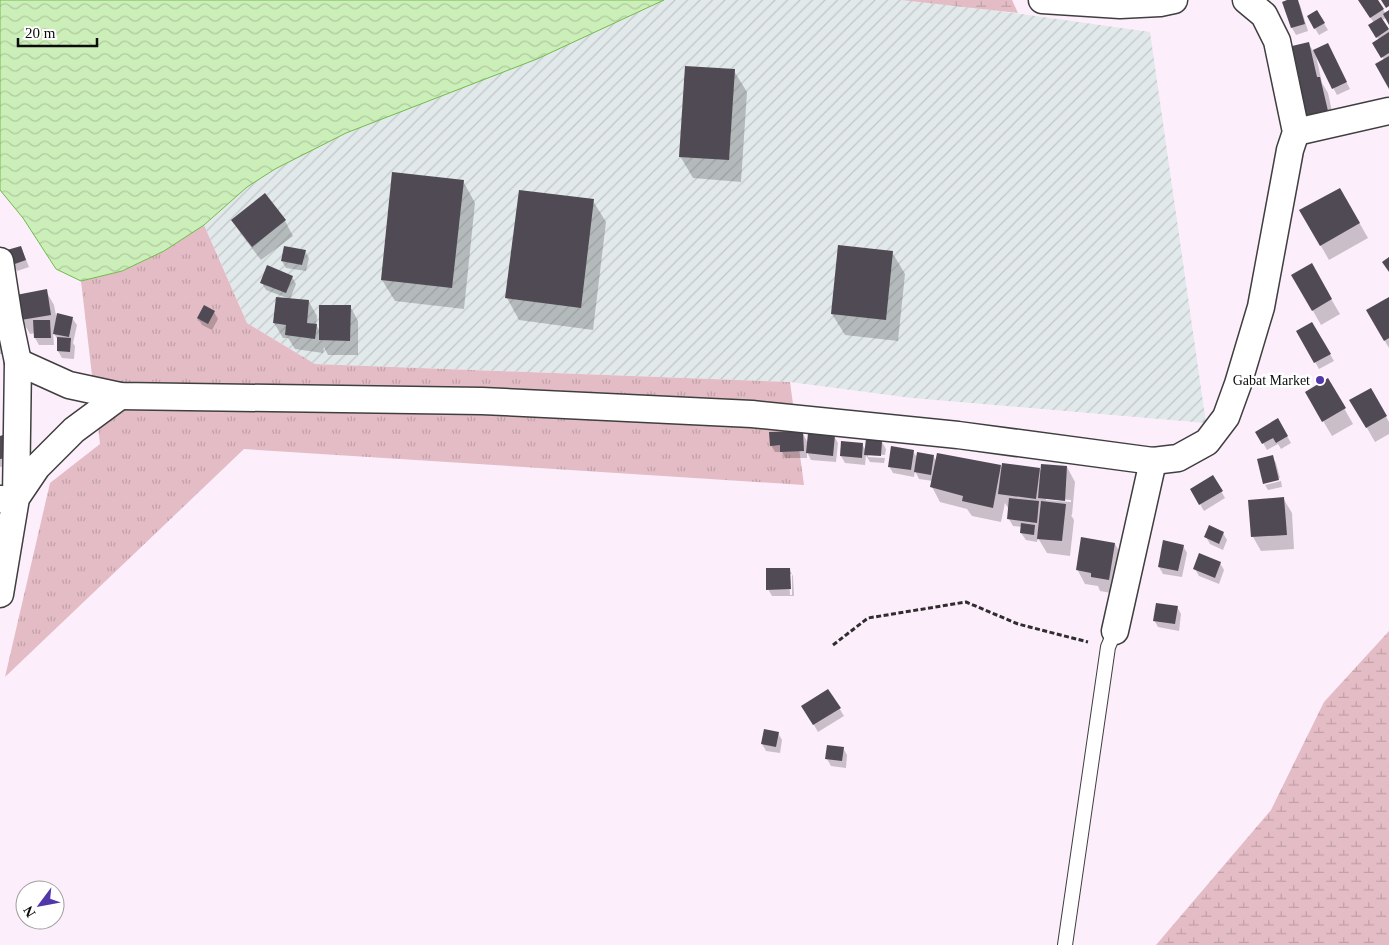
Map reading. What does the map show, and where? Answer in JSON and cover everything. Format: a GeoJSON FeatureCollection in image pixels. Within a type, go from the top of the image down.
{"type":"FeatureCollection","features":[{"type":"Feature","properties":{"kind":"street"},"geometry":{"type":"LineString","coordinates":[[1042,0],[1120,5],[1160,3],[1174,0]]}},
{"type":"Feature","properties":{"kind":"street"},"geometry":{"type":"LineString","coordinates":[[18,362],[69,385],[120,396],[482,400],[752,414],[958,435],[1153,461],[1178,458],[1207,442],[1226,417],[1238,384],[1261,307],[1290,150],[1296,132],[1277,41],[1264,14],[1246,0]]}},
{"type":"Feature","properties":{"kind":"street"},"geometry":{"type":"LineString","coordinates":[[1296,132],[1389,111]]}},
{"type":"Feature","properties":{"kind":"street"},"geometry":{"type":"LineString","coordinates":[[0,261],[18,362],[0,594]]}},
{"type":"Feature","properties":{"kind":"street"},"geometry":{"type":"LineString","coordinates":[[8,498],[74,430],[120,396]]}},
{"type":"Feature","properties":{"kind":"street"},"geometry":{"type":"LineString","coordinates":[[1112,639],[1153,461]]}},
{"type":"Feature","properties":{"kind":"lane"},"geometry":{"type":"LineString","coordinates":[[1065,945],[1112,639]]}},
{"type":"Feature","properties":{"kind":"path"},"geometry":{"type":"LineString","coordinates":[[833,645],[868,618],[966,602],[1018,624],[1112,639]]}},
{"type":"Feature","properties":{"kind":"shaded area"},"geometry":{"type":"Polygon","coordinates":[[[664,0],[901,0],[963,6],[1150,32],[1206,423],[912,398],[790,382],[315,364],[247,323],[204,225],[247,187],[275,169],[346,133],[537,59],[664,0]]]}},
{"type":"Feature","properties":{"kind":"green space"},"geometry":{"type":"Polygon","coordinates":[[[901,0],[1012,0],[1018,13],[901,0]]]}},
{"type":"Feature","properties":{"kind":"green space"},"geometry":{"type":"Polygon","coordinates":[[[204,225],[247,323],[315,364],[790,382],[804,485],[244,449],[5,677],[50,483],[100,444],[81,281],[122,271],[164,251],[204,225]]]}},
{"type":"Feature","properties":{"kind":"green space"},"geometry":{"type":"Polygon","coordinates":[[[1389,631],[1389,945],[1156,945],[1271,810],[1324,702],[1389,631]]]}},
{"type":"Feature","properties":{"kind":"water"},"geometry":{"type":"Polygon","coordinates":[[[0,0],[664,0],[537,59],[346,133],[275,169],[247,187],[204,225],[164,251],[122,271],[81,281],[56,269],[23,218],[0,190],[0,0]]]}},
{"type":"Feature","properties":{"kind":"building"},"geometry":{"type":"Polygon","coordinates":[[[1298,0],[1305,24],[1291,28],[1282,2],[1298,0]]]}},
{"type":"Feature","properties":{"kind":"building"},"geometry":{"type":"Polygon","coordinates":[[[1358,0],[1378,0],[1384,9],[1370,18],[1358,0]]]}},
{"type":"Feature","properties":{"kind":"building"},"geometry":{"type":"Polygon","coordinates":[[[1381,0],[1389,0],[1389,6],[1386,8],[1381,0]]]}},
{"type":"Feature","properties":{"kind":"building"},"geometry":{"type":"Polygon","coordinates":[[[1317,10],[1325,23],[1314,29],[1307,16],[1317,10]]]}},
{"type":"Feature","properties":{"kind":"building"},"geometry":{"type":"Polygon","coordinates":[[[1389,10],[1389,25],[1383,14],[1389,10]]]}},
{"type":"Feature","properties":{"kind":"building"},"geometry":{"type":"Polygon","coordinates":[[[1381,17],[1389,29],[1376,38],[1368,25],[1381,17]]]}},
{"type":"Feature","properties":{"kind":"building"},"geometry":{"type":"Polygon","coordinates":[[[1389,32],[1389,53],[1381,58],[1372,43],[1389,32]]]}},
{"type":"Feature","properties":{"kind":"building"},"geometry":{"type":"Polygon","coordinates":[[[1309,42],[1317,77],[1320,77],[1328,111],[1304,116],[1296,83],[1300,82],[1292,46],[1309,42]]]}},
{"type":"Feature","properties":{"kind":"building"},"geometry":{"type":"Polygon","coordinates":[[[1328,43],[1347,82],[1332,89],[1313,50],[1328,43]]]}},
{"type":"Feature","properties":{"kind":"building"},"geometry":{"type":"Polygon","coordinates":[[[1389,56],[1389,89],[1375,64],[1389,56]]]}},
{"type":"Feature","properties":{"kind":"building"},"geometry":{"type":"Polygon","coordinates":[[[685,66],[735,69],[729,160],[679,157],[685,66]]]}},
{"type":"Feature","properties":{"kind":"building"},"geometry":{"type":"Polygon","coordinates":[[[392,172],[464,180],[452,288],[381,280],[392,172]]]}},
{"type":"Feature","properties":{"kind":"building"},"geometry":{"type":"Polygon","coordinates":[[[1340,188],[1360,223],[1320,246],[1299,210],[1340,188]]]}},
{"type":"Feature","properties":{"kind":"building"},"geometry":{"type":"Polygon","coordinates":[[[519,190],[594,199],[581,308],[505,298],[519,190]]]}},
{"type":"Feature","properties":{"kind":"building"},"geometry":{"type":"Polygon","coordinates":[[[265,193],[286,220],[252,247],[231,220],[265,193]]]}},
{"type":"Feature","properties":{"kind":"building"},"geometry":{"type":"Polygon","coordinates":[[[838,245],[893,251],[886,320],[831,314],[838,245]]]}},
{"type":"Feature","properties":{"kind":"building"},"geometry":{"type":"Polygon","coordinates":[[[21,246],[26,260],[12,265],[7,250],[21,246]]]}},
{"type":"Feature","properties":{"kind":"building"},"geometry":{"type":"Polygon","coordinates":[[[284,246],[306,250],[302,265],[281,261],[284,246]]]}},
{"type":"Feature","properties":{"kind":"building"},"geometry":{"type":"Polygon","coordinates":[[[1389,257],[1389,272],[1382,262],[1389,257]]]}},
{"type":"Feature","properties":{"kind":"building"},"geometry":{"type":"Polygon","coordinates":[[[1312,263],[1332,299],[1312,311],[1291,275],[1312,263]]]}},
{"type":"Feature","properties":{"kind":"building"},"geometry":{"type":"Polygon","coordinates":[[[267,265],[293,276],[286,293],[260,283],[267,265]]]}},
{"type":"Feature","properties":{"kind":"building"},"geometry":{"type":"Polygon","coordinates":[[[47,289],[51,315],[21,320],[16,295],[47,289]]]}},
{"type":"Feature","properties":{"kind":"building"},"geometry":{"type":"Polygon","coordinates":[[[276,297],[309,300],[307,323],[317,324],[315,339],[285,335],[286,325],[273,323],[276,297]]]}},
{"type":"Feature","properties":{"kind":"building"},"geometry":{"type":"Polygon","coordinates":[[[1389,297],[1389,338],[1384,341],[1366,310],[1389,297]]]}},
{"type":"Feature","properties":{"kind":"building"},"geometry":{"type":"Polygon","coordinates":[[[204,305],[215,311],[208,324],[197,318],[204,305]]]}},
{"type":"Feature","properties":{"kind":"building"},"geometry":{"type":"Polygon","coordinates":[[[319,305],[351,305],[350,341],[319,340],[319,305]]]}},
{"type":"Feature","properties":{"kind":"building"},"geometry":{"type":"Polygon","coordinates":[[[57,313],[73,317],[69,337],[53,334],[57,313]]]}},
{"type":"Feature","properties":{"kind":"building"},"geometry":{"type":"Polygon","coordinates":[[[33,320],[50,320],[51,338],[34,338],[33,320]]]}},
{"type":"Feature","properties":{"kind":"building"},"geometry":{"type":"Polygon","coordinates":[[[1312,322],[1331,354],[1314,363],[1296,331],[1312,322]]]}},
{"type":"Feature","properties":{"kind":"building"},"geometry":{"type":"Polygon","coordinates":[[[57,337],[71,338],[70,352],[57,351],[57,337]]]}},
{"type":"Feature","properties":{"kind":"building"},"geometry":{"type":"Polygon","coordinates":[[[1328,378],[1346,408],[1322,422],[1305,392],[1328,378]]]}},
{"type":"Feature","properties":{"kind":"building"},"geometry":{"type":"Polygon","coordinates":[[[1371,388],[1387,416],[1366,428],[1349,400],[1371,388]]]}},
{"type":"Feature","properties":{"kind":"building"},"geometry":{"type":"Polygon","coordinates":[[[1278,418],[1288,436],[1276,443],[1273,438],[1262,444],[1255,432],[1278,418]]]}},
{"type":"Feature","properties":{"kind":"building"},"geometry":{"type":"Polygon","coordinates":[[[803,431],[804,451],[780,452],[780,445],[770,446],[769,432],[803,431]]]}},
{"type":"Feature","properties":{"kind":"building"},"geometry":{"type":"Polygon","coordinates":[[[808,433],[835,435],[833,456],[806,453],[808,433]]]}},
{"type":"Feature","properties":{"kind":"building"},"geometry":{"type":"Polygon","coordinates":[[[3,435],[7,458],[0,459],[0,436],[3,435]]]}},
{"type":"Feature","properties":{"kind":"building"},"geometry":{"type":"Polygon","coordinates":[[[866,439],[882,441],[881,456],[864,455],[866,439]]]}},
{"type":"Feature","properties":{"kind":"building"},"geometry":{"type":"Polygon","coordinates":[[[841,441],[863,443],[862,458],[840,456],[841,441]]]}},
{"type":"Feature","properties":{"kind":"building"},"geometry":{"type":"Polygon","coordinates":[[[891,446],[914,450],[911,470],[888,467],[891,446]]]}},
{"type":"Feature","properties":{"kind":"building"},"geometry":{"type":"Polygon","coordinates":[[[917,452],[934,455],[931,475],[914,472],[917,452]]]}},
{"type":"Feature","properties":{"kind":"building"},"geometry":{"type":"Polygon","coordinates":[[[937,453],[1001,465],[993,508],[962,501],[963,496],[930,487],[937,453]]]}},
{"type":"Feature","properties":{"kind":"building"},"geometry":{"type":"Polygon","coordinates":[[[1273,455],[1279,480],[1263,484],[1257,459],[1273,455]]]}},
{"type":"Feature","properties":{"kind":"building"},"geometry":{"type":"Polygon","coordinates":[[[1002,463],[1040,468],[1036,499],[998,494],[1002,463]]]}},
{"type":"Feature","properties":{"kind":"building"},"geometry":{"type":"Polygon","coordinates":[[[1041,464],[1067,466],[1065,501],[1038,498],[1041,464]]]}},
{"type":"Feature","properties":{"kind":"building"},"geometry":{"type":"Polygon","coordinates":[[[1213,475],[1223,491],[1199,505],[1190,489],[1213,475]]]}},
{"type":"Feature","properties":{"kind":"building"},"geometry":{"type":"Polygon","coordinates":[[[1284,497],[1287,535],[1251,537],[1248,500],[1284,497]]]}},
{"type":"Feature","properties":{"kind":"building"},"geometry":{"type":"Polygon","coordinates":[[[1009,498],[1039,501],[1037,523],[1007,519],[1009,498]]]}},
{"type":"Feature","properties":{"kind":"building"},"geometry":{"type":"Polygon","coordinates":[[[1041,501],[1066,504],[1062,541],[1037,539],[1041,501]]]}},
{"type":"Feature","properties":{"kind":"building"},"geometry":{"type":"Polygon","coordinates":[[[1021,523],[1035,525],[1034,535],[1020,533],[1021,523]]]}},
{"type":"Feature","properties":{"kind":"building"},"geometry":{"type":"Polygon","coordinates":[[[1209,525],[1224,532],[1219,544],[1204,537],[1209,525]]]}},
{"type":"Feature","properties":{"kind":"building"},"geometry":{"type":"Polygon","coordinates":[[[1081,537],[1115,543],[1109,580],[1091,577],[1091,573],[1076,570],[1081,537]]]}},
{"type":"Feature","properties":{"kind":"building"},"geometry":{"type":"Polygon","coordinates":[[[1163,540],[1184,545],[1178,571],[1158,567],[1163,540]]]}},
{"type":"Feature","properties":{"kind":"building"},"geometry":{"type":"Polygon","coordinates":[[[1199,553],[1221,562],[1215,578],[1193,569],[1199,553]]]}},
{"type":"Feature","properties":{"kind":"building"},"geometry":{"type":"Polygon","coordinates":[[[766,568],[790,568],[791,589],[766,590],[766,568]]]}},
{"type":"Feature","properties":{"kind":"building"},"geometry":{"type":"Polygon","coordinates":[[[1156,603],[1178,606],[1175,624],[1153,621],[1156,603]]]}},
{"type":"Feature","properties":{"kind":"building"},"geometry":{"type":"Polygon","coordinates":[[[828,689],[841,708],[813,725],[801,706],[828,689]]]}},
{"type":"Feature","properties":{"kind":"building"},"geometry":{"type":"Polygon","coordinates":[[[764,729],[779,732],[776,747],[761,744],[764,729]]]}},
{"type":"Feature","properties":{"kind":"building"},"geometry":{"type":"Polygon","coordinates":[[[827,745],[844,747],[842,761],[825,759],[827,745]]]}},
{"type":"Feature","properties":{"kind":"place","name":"Gabat Market"},"geometry":{"type":"Point","coordinates":[1320,380]}}]}
